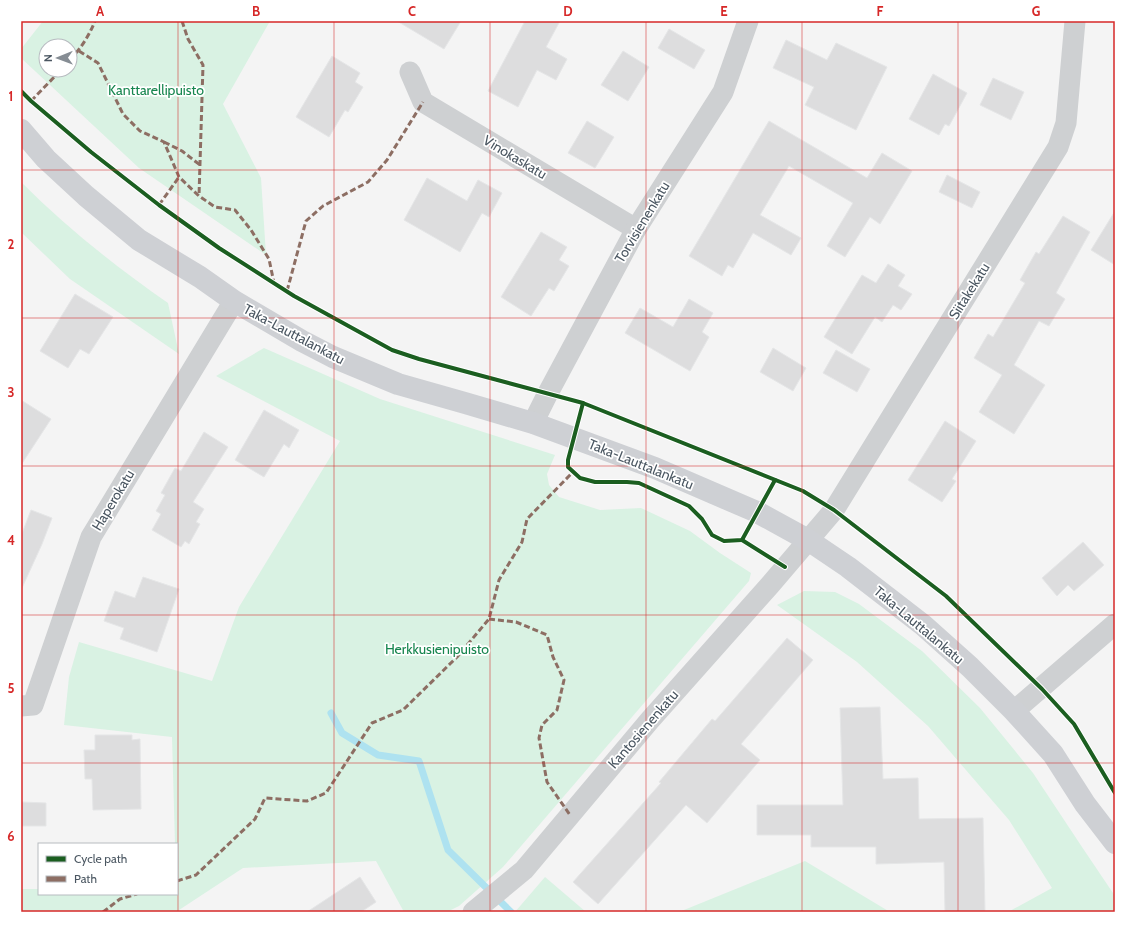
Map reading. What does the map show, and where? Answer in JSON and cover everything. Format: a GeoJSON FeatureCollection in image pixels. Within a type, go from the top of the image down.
{"type":"FeatureCollection","features":[{"type":"Feature","properties":{"kind":"main road","name":"Taka-Lauttalankatu"},"geometry":{"type":"LineString","coordinates":[[21,130],[46,159],[86,196],[139,240],[200,277],[234,302],[302,341],[333,357],[398,384],[465,402],[533,423],[655,468],[757,512],[808,540],[848,567],[923,625],[970,667],[1014,711],[1053,754],[1085,804],[1115,843]]}},
{"type":"Feature","properties":{"kind":"street","name":"Torvisienenkatu"},"geometry":{"type":"LineString","coordinates":[[533,423],[636,229],[724,92],[748,21]]}},
{"type":"Feature","properties":{"kind":"street","name":"Siitakekatu"},"geometry":{"type":"LineString","coordinates":[[808,540],[834,510],[1058,147],[1066,123],[1075,21]]}},
{"type":"Feature","properties":{"kind":"street","name":"Vinokaskatu"},"geometry":{"type":"LineString","coordinates":[[410,72],[423,102],[636,229]]}},
{"type":"Feature","properties":{"kind":"street","name":"Haperokatu"},"geometry":{"type":"LineString","coordinates":[[21,706],[33,705],[91,536],[234,302]]}},
{"type":"Feature","properties":{"kind":"street","name":"Kantosienenkatu"},"geometry":{"type":"LineString","coordinates":[[473,912],[524,870],[650,720],[808,540]]}},
{"type":"Feature","properties":{"kind":"street"},"geometry":{"type":"LineString","coordinates":[[1014,711],[1115,624]]}},
{"type":"Feature","properties":{"kind":"green space","name":"Kanttarellipuisto"},"geometry":{"type":"Polygon","coordinates":[[[43,21],[270,21],[223,104],[261,178],[266,255],[139,168],[42,78],[78,78],[78,38],[38,38],[38,74],[21,58],[21,49],[43,21]]]}},
{"type":"Feature","properties":{"kind":"green space"},"geometry":{"type":"Polygon","coordinates":[[[21,182],[38,199],[92,246],[168,303],[179,354],[70,279],[21,232],[21,182]]]}},
{"type":"Feature","properties":{"kind":"green space","name":"Herkkusienipuisto"},"geometry":{"type":"Polygon","coordinates":[[[264,348],[380,399],[555,455],[547,474],[549,485],[559,497],[600,510],[641,508],[690,531],[751,573],[749,581],[503,867],[459,906],[447,912],[404,912],[376,861],[243,868],[176,912],[21,912],[21,889],[38,889],[38,895],[178,895],[178,843],[175,843],[172,737],[64,725],[69,677],[79,642],[212,681],[239,607],[340,441],[216,376],[264,348]]]}},
{"type":"Feature","properties":{"kind":"green space"},"geometry":{"type":"Polygon","coordinates":[[[804,591],[835,592],[859,604],[922,651],[980,708],[1033,773],[1115,896],[1115,912],[1008,912],[1052,888],[1009,820],[928,726],[857,662],[777,605],[804,591]]]}},
{"type":"Feature","properties":{"kind":"green space"},"geometry":{"type":"Polygon","coordinates":[[[805,861],[890,912],[679,912],[805,861]]]}},
{"type":"Feature","properties":{"kind":"green space"},"geometry":{"type":"Polygon","coordinates":[[[545,877],[586,912],[515,912],[545,877]]]}},
{"type":"Feature","properties":{"kind":"building"},"geometry":{"type":"Polygon","coordinates":[[[397,21],[461,21],[444,49],[397,21]]]}},
{"type":"Feature","properties":{"kind":"building"},"geometry":{"type":"Polygon","coordinates":[[[525,21],[560,21],[546,47],[567,59],[556,80],[537,70],[518,107],[488,91],[525,21]]]}},
{"type":"Feature","properties":{"kind":"building"},"geometry":{"type":"Polygon","coordinates":[[[669,29],[705,50],[694,69],[658,48],[669,29]]]}},
{"type":"Feature","properties":{"kind":"building"},"geometry":{"type":"Polygon","coordinates":[[[786,40],[827,60],[836,43],[887,67],[856,130],[805,105],[814,87],[773,68],[786,40]]]}},
{"type":"Feature","properties":{"kind":"building"},"geometry":{"type":"Polygon","coordinates":[[[623,51],[649,67],[628,101],[601,85],[623,51]]]}},
{"type":"Feature","properties":{"kind":"building"},"geometry":{"type":"Polygon","coordinates":[[[332,56],[360,73],[355,82],[363,87],[348,112],[345,110],[329,137],[296,117],[332,56]]]}},
{"type":"Feature","properties":{"kind":"building"},"geometry":{"type":"Polygon","coordinates":[[[933,74],[967,93],[949,126],[945,124],[939,135],[909,119],[933,74]]]}},
{"type":"Feature","properties":{"kind":"building"},"geometry":{"type":"Polygon","coordinates":[[[993,78],[1024,92],[1011,120],[980,105],[993,78]]]}},
{"type":"Feature","properties":{"kind":"building"},"geometry":{"type":"Polygon","coordinates":[[[587,121],[614,137],[595,168],[568,153],[587,121]]]}},
{"type":"Feature","properties":{"kind":"building"},"geometry":{"type":"Polygon","coordinates":[[[769,121],[867,178],[882,153],[912,171],[880,224],[870,217],[845,257],[827,246],[853,203],[789,166],[760,215],[801,238],[791,255],[753,233],[733,268],[728,265],[722,276],[689,256],[769,121]]]}},
{"type":"Feature","properties":{"kind":"building"},"geometry":{"type":"Polygon","coordinates":[[[947,175],[980,192],[972,208],[939,192],[947,175]]]}},
{"type":"Feature","properties":{"kind":"building"},"geometry":{"type":"Polygon","coordinates":[[[427,178],[467,201],[478,180],[502,193],[489,217],[482,213],[460,252],[404,220],[427,178]]]}},
{"type":"Feature","properties":{"kind":"building"},"geometry":{"type":"Polygon","coordinates":[[[1115,211],[1115,265],[1091,250],[1115,211]]]}},
{"type":"Feature","properties":{"kind":"building"},"geometry":{"type":"Polygon","coordinates":[[[1063,216],[1090,232],[1056,293],[1065,299],[1049,326],[1039,321],[1014,365],[1045,385],[1014,434],[979,412],[1002,375],[974,358],[988,334],[993,337],[1025,283],[1020,280],[1036,252],[1039,254],[1063,216]]]}},
{"type":"Feature","properties":{"kind":"building"},"geometry":{"type":"Polygon","coordinates":[[[541,232],[567,247],[559,260],[569,266],[554,291],[549,288],[531,316],[501,297],[541,232]]]}},
{"type":"Feature","properties":{"kind":"building"},"geometry":{"type":"Polygon","coordinates":[[[888,264],[905,275],[898,286],[912,294],[901,310],[893,305],[882,322],[875,317],[852,354],[824,337],[862,275],[876,283],[888,264]]]}},
{"type":"Feature","properties":{"kind":"building"},"geometry":{"type":"Polygon","coordinates":[[[75,294],[113,317],[89,354],[80,349],[68,368],[40,351],[75,294]]]}},
{"type":"Feature","properties":{"kind":"building"},"geometry":{"type":"Polygon","coordinates":[[[689,299],[713,313],[702,332],[709,337],[690,371],[625,333],[640,308],[673,327],[689,299]]]}},
{"type":"Feature","properties":{"kind":"building"},"geometry":{"type":"Polygon","coordinates":[[[773,348],[806,368],[793,391],[760,372],[773,348]]]}},
{"type":"Feature","properties":{"kind":"building"},"geometry":{"type":"Polygon","coordinates":[[[836,350],[870,369],[857,392],[823,373],[836,350]]]}},
{"type":"Feature","properties":{"kind":"building"},"geometry":{"type":"Polygon","coordinates":[[[21,400],[51,419],[21,465],[21,400]]]}},
{"type":"Feature","properties":{"kind":"building"},"geometry":{"type":"Polygon","coordinates":[[[264,410],[299,430],[289,448],[284,444],[264,477],[235,460],[264,410]]]}},
{"type":"Feature","properties":{"kind":"building"},"geometry":{"type":"Polygon","coordinates":[[[945,421],[976,441],[952,479],[956,481],[942,502],[908,480],[945,421]]]}},
{"type":"Feature","properties":{"kind":"building"},"geometry":{"type":"Polygon","coordinates":[[[204,432],[228,447],[193,502],[204,509],[196,522],[200,524],[189,544],[185,541],[181,547],[152,530],[161,514],[156,511],[165,495],[161,493],[175,468],[181,471],[204,432]]]}},
{"type":"Feature","properties":{"kind":"building"},"geometry":{"type":"Polygon","coordinates":[[[31,510],[52,518],[21,590],[21,536],[31,510]]]}},
{"type":"Feature","properties":{"kind":"building"},"geometry":{"type":"Polygon","coordinates":[[[1083,542],[1104,565],[1074,591],[1068,585],[1057,596],[1042,578],[1083,542]]]}},
{"type":"Feature","properties":{"kind":"building"},"geometry":{"type":"Polygon","coordinates":[[[143,577],[179,589],[157,652],[120,639],[124,628],[104,621],[115,591],[135,598],[143,577]]]}},
{"type":"Feature","properties":{"kind":"building"},"geometry":{"type":"Polygon","coordinates":[[[787,638],[813,660],[741,744],[760,760],[707,823],[686,805],[598,904],[573,882],[661,783],[659,782],[712,719],[715,721],[787,638]]]}},
{"type":"Feature","properties":{"kind":"building"},"geometry":{"type":"Polygon","coordinates":[[[880,707],[883,779],[918,778],[919,819],[983,818],[985,912],[945,912],[944,862],[876,864],[876,847],[811,847],[811,835],[757,835],[757,805],[843,805],[840,708],[880,707]]]}},
{"type":"Feature","properties":{"kind":"building"},"geometry":{"type":"Polygon","coordinates":[[[95,735],[132,735],[132,740],[140,739],[141,809],[93,810],[92,779],[85,779],[84,750],[95,750],[95,735]]]}},
{"type":"Feature","properties":{"kind":"building"},"geometry":{"type":"Polygon","coordinates":[[[21,802],[46,803],[46,826],[21,826],[21,802]]]}},
{"type":"Feature","properties":{"kind":"building"},"geometry":{"type":"Polygon","coordinates":[[[360,877],[376,902],[361,912],[307,912],[360,877]]]}},
{"type":"Feature","properties":{"kind":"waterway"},"geometry":{"type":"LineString","coordinates":[[331,713],[342,733],[378,755],[419,761],[448,850],[511,912]]}},
{"type":"Feature","properties":{"kind":"marked path"},"geometry":{"type":"LineString","coordinates":[[78,51],[95,21]]}},
{"type":"Feature","properties":{"kind":"marked path"},"geometry":{"type":"LineString","coordinates":[[182,21],[188,39],[203,65],[199,196]]}},
{"type":"Feature","properties":{"kind":"marked path"},"geometry":{"type":"LineString","coordinates":[[79,51],[98,63],[123,114],[140,131],[164,142],[179,177],[199,196],[215,207],[235,210],[251,230],[269,259],[274,283]]}},
{"type":"Feature","properties":{"kind":"marked path"},"geometry":{"type":"LineString","coordinates":[[31,101],[53,78]]}},
{"type":"Feature","properties":{"kind":"marked path"},"geometry":{"type":"LineString","coordinates":[[287,291],[306,221],[323,206],[368,182],[387,160],[423,102]]}},
{"type":"Feature","properties":{"kind":"marked path"},"geometry":{"type":"LineString","coordinates":[[164,142],[182,151],[200,165]]}},
{"type":"Feature","properties":{"kind":"marked path"},"geometry":{"type":"LineString","coordinates":[[159,205],[179,177]]}},
{"type":"Feature","properties":{"kind":"marked path"},"geometry":{"type":"LineString","coordinates":[[178,881],[196,875],[255,819],[265,798],[307,801],[326,793],[372,723],[403,710],[457,657],[489,619],[499,580],[522,542],[527,519],[573,472]]}},
{"type":"Feature","properties":{"kind":"marked path"},"geometry":{"type":"LineString","coordinates":[[489,619],[516,622],[547,635],[553,657],[564,680],[557,710],[542,725],[539,738],[547,782],[570,815]]}},
{"type":"Feature","properties":{"kind":"marked path"},"geometry":{"type":"LineString","coordinates":[[103,912],[120,899],[134,895]]}},
{"type":"Feature","properties":{"kind":"cycle path"},"geometry":{"type":"LineString","coordinates":[[21,91],[91,152],[159,205],[219,248],[294,296],[392,350],[419,359],[583,403],[803,491],[834,510],[946,596],[1042,689],[1074,724],[1115,793]]}},
{"type":"Feature","properties":{"kind":"cycle path"},"geometry":{"type":"LineString","coordinates":[[583,403],[568,460],[568,467],[580,478],[595,482],[639,483],[689,506],[702,519],[712,535],[724,541],[742,540],[775,480]]}},
{"type":"Feature","properties":{"kind":"cycle path"},"geometry":{"type":"LineString","coordinates":[[742,540],[785,567]]}}]}
